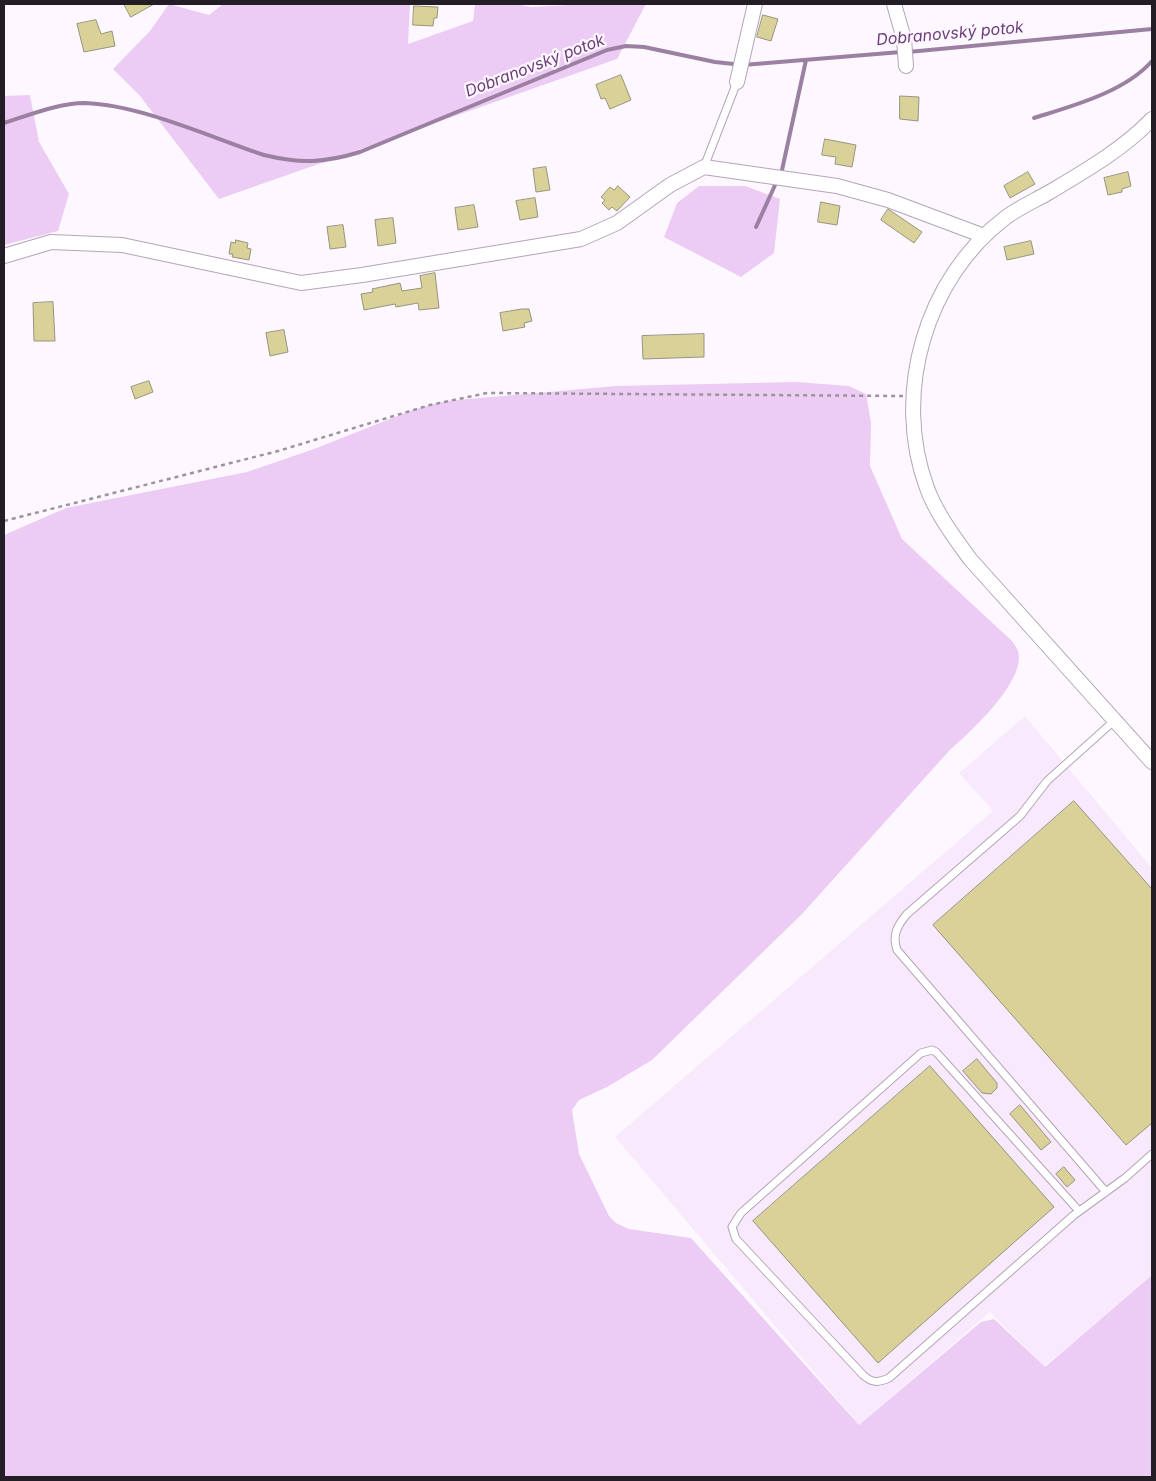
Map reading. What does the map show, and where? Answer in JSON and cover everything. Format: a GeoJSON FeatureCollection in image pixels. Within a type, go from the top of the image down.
{"type":"FeatureCollection","features":[{"type":"Feature","properties":{"kind":"street"},"geometry":{"type":"LineString","coordinates":[[737,82],[755,4]]}},
{"type":"Feature","properties":{"kind":"street"},"geometry":{"type":"LineString","coordinates":[[894,4],[904,39],[906,66]]}},
{"type":"Feature","properties":{"kind":"street"},"geometry":{"type":"LineString","coordinates":[[1152,119],[1099,164],[1006,217],[984,236],[964,260],[935,306],[916,362],[912,396],[914,434],[927,488],[951,532],[970,559],[1152,762]]}},
{"type":"Feature","properties":{"kind":"street"},"geometry":{"type":"LineString","coordinates":[[4,256],[51,242],[122,245],[301,283],[345,278],[580,239],[617,223],[670,185],[704,168],[837,186],[888,200],[984,236]]}},
{"type":"Feature","properties":{"kind":"lane"},"geometry":{"type":"LineString","coordinates":[[704,168],[737,82]]}},
{"type":"Feature","properties":{"kind":"lane"},"geometry":{"type":"LineString","coordinates":[[1106,1192],[897,950],[895,938],[898,925],[907,914],[1020,816],[1047,780],[1116,720]]}},
{"type":"Feature","properties":{"kind":"lane"},"geometry":{"type":"LineString","coordinates":[[1079,1211],[936,1052],[932,1050],[921,1053],[914,1059],[740,1213],[732,1226],[736,1239],[863,1375],[868,1380],[881,1382],[888,1378],[1079,1211],[1106,1192],[1152,1154]]}},
{"type":"Feature","properties":{"kind":"path"},"geometry":{"type":"LineString","coordinates":[[4,521],[278,451],[430,405],[487,393],[912,396]]}},
{"type":"Feature","properties":{"kind":"shaded area"},"geometry":{"type":"Polygon","coordinates":[[[169,4],[209,15],[223,4],[410,4],[408,44],[473,21],[475,4],[515,4],[531,7],[646,4],[617,59],[219,199],[140,96],[113,69],[150,31],[169,4]]]}},
{"type":"Feature","properties":{"kind":"shaded area"},"geometry":{"type":"Polygon","coordinates":[[[30,95],[39,142],[69,194],[58,231],[4,245],[4,96],[30,95]]]}},
{"type":"Feature","properties":{"kind":"shaded area"},"geometry":{"type":"Polygon","coordinates":[[[699,186],[745,186],[780,199],[774,253],[741,277],[664,237],[677,203],[699,186]]]}},
{"type":"Feature","properties":{"kind":"shaded area"},"geometry":{"type":"Polygon","coordinates":[[[797,382],[849,386],[866,394],[871,423],[870,466],[902,539],[1012,641],[1018,651],[1018,663],[1014,677],[994,706],[949,751],[802,914],[652,1060],[607,1087],[579,1100],[572,1110],[579,1154],[609,1216],[616,1223],[629,1229],[691,1238],[859,1425],[981,1322],[994,1319],[1045,1367],[1152,1275],[1152,1477],[4,1477],[4,535],[66,508],[247,472],[314,449],[415,409],[446,401],[616,386],[797,382]]]}},
{"type":"Feature","properties":{"kind":"shaded area"},"geometry":{"type":"Polygon","coordinates":[[[1025,716],[1152,868],[1152,1275],[1044,1367],[990,1312],[859,1425],[615,1137],[993,811],[959,773],[1025,716]]]}},
{"type":"Feature","properties":{"kind":"building"},"geometry":{"type":"Polygon","coordinates":[[[124,4],[154,4],[131,17],[124,4]]]}},
{"type":"Feature","properties":{"kind":"building"},"geometry":{"type":"Polygon","coordinates":[[[414,6],[438,7],[437,18],[434,18],[433,26],[413,25],[414,6]]]}},
{"type":"Feature","properties":{"kind":"building"},"geometry":{"type":"Polygon","coordinates":[[[763,15],[778,19],[771,41],[757,37],[763,15]]]}},
{"type":"Feature","properties":{"kind":"building"},"geometry":{"type":"Polygon","coordinates":[[[96,20],[101,34],[112,31],[115,46],[84,52],[77,24],[96,20]]]}},
{"type":"Feature","properties":{"kind":"building"},"geometry":{"type":"Polygon","coordinates":[[[621,75],[631,100],[610,109],[605,98],[601,99],[596,85],[621,75]]]}},
{"type":"Feature","properties":{"kind":"building"},"geometry":{"type":"Polygon","coordinates":[[[900,96],[919,97],[918,121],[900,119],[900,96]]]}},
{"type":"Feature","properties":{"kind":"building"},"geometry":{"type":"Polygon","coordinates":[[[825,139],[856,145],[852,167],[835,164],[836,157],[822,155],[825,139]]]}},
{"type":"Feature","properties":{"kind":"building"},"geometry":{"type":"Polygon","coordinates":[[[546,167],[550,190],[536,192],[533,169],[546,167]]]}},
{"type":"Feature","properties":{"kind":"building"},"geometry":{"type":"Polygon","coordinates":[[[1028,172],[1035,184],[1010,198],[1004,186],[1028,172]]]}},
{"type":"Feature","properties":{"kind":"building"},"geometry":{"type":"Polygon","coordinates":[[[1128,172],[1131,186],[1122,189],[1122,192],[1108,195],[1104,178],[1128,172]]]}},
{"type":"Feature","properties":{"kind":"building"},"geometry":{"type":"Polygon","coordinates":[[[618,186],[630,197],[617,211],[612,207],[609,210],[602,203],[605,200],[601,197],[610,187],[614,190],[618,186]]]}},
{"type":"Feature","properties":{"kind":"building"},"geometry":{"type":"Polygon","coordinates":[[[535,198],[538,217],[520,220],[516,201],[535,198]]]}},
{"type":"Feature","properties":{"kind":"building"},"geometry":{"type":"Polygon","coordinates":[[[821,202],[840,206],[837,225],[818,222],[821,202]]]}},
{"type":"Feature","properties":{"kind":"building"},"geometry":{"type":"Polygon","coordinates":[[[474,205],[478,227],[458,230],[455,208],[474,205]]]}},
{"type":"Feature","properties":{"kind":"building"},"geometry":{"type":"Polygon","coordinates":[[[888,209],[922,232],[914,243],[881,220],[888,209]]]}},
{"type":"Feature","properties":{"kind":"building"},"geometry":{"type":"Polygon","coordinates":[[[393,218],[396,243],[378,246],[375,220],[393,218]]]}},
{"type":"Feature","properties":{"kind":"building"},"geometry":{"type":"Polygon","coordinates":[[[343,225],[346,247],[330,249],[327,227],[343,225]]]}},
{"type":"Feature","properties":{"kind":"building"},"geometry":{"type":"Polygon","coordinates":[[[236,240],[248,243],[247,248],[251,249],[249,260],[232,257],[233,254],[229,254],[231,242],[235,243],[236,240]]]}},
{"type":"Feature","properties":{"kind":"building"},"geometry":{"type":"Polygon","coordinates":[[[1031,241],[1034,254],[1007,260],[1004,247],[1031,241]]]}},
{"type":"Feature","properties":{"kind":"building"},"geometry":{"type":"Polygon","coordinates":[[[435,273],[439,308],[419,310],[418,303],[396,307],[395,304],[364,310],[361,294],[373,292],[372,289],[400,283],[402,291],[422,288],[420,276],[435,273]]]}},
{"type":"Feature","properties":{"kind":"building"},"geometry":{"type":"Polygon","coordinates":[[[53,302],[55,341],[34,341],[33,303],[53,302]]]}},
{"type":"Feature","properties":{"kind":"building"},"geometry":{"type":"Polygon","coordinates":[[[529,309],[532,321],[524,323],[525,327],[503,331],[500,313],[529,309]]]}},
{"type":"Feature","properties":{"kind":"building"},"geometry":{"type":"Polygon","coordinates":[[[284,330],[288,352],[270,356],[266,333],[284,330]]]}},
{"type":"Feature","properties":{"kind":"building"},"geometry":{"type":"Polygon","coordinates":[[[704,334],[704,357],[643,359],[642,336],[704,334]]]}},
{"type":"Feature","properties":{"kind":"building"},"geometry":{"type":"Polygon","coordinates":[[[149,381],[153,392],[135,399],[131,387],[149,381]]]}},
{"type":"Feature","properties":{"kind":"building"},"geometry":{"type":"Polygon","coordinates":[[[1074,801],[1152,889],[1152,1123],[1126,1145],[933,925],[1074,801]]]}},
{"type":"Feature","properties":{"kind":"building"},"geometry":{"type":"Polygon","coordinates":[[[977,1059],[997,1083],[997,1088],[991,1094],[982,1093],[963,1071],[977,1059]]]}},
{"type":"Feature","properties":{"kind":"building"},"geometry":{"type":"Polygon","coordinates":[[[930,1066],[1054,1207],[878,1363],[753,1221],[930,1066]]]}},
{"type":"Feature","properties":{"kind":"building"},"geometry":{"type":"Polygon","coordinates":[[[1020,1105],[1051,1142],[1041,1150],[1010,1114],[1020,1105]]]}},
{"type":"Feature","properties":{"kind":"building"},"geometry":{"type":"Polygon","coordinates":[[[1064,1167],[1075,1180],[1067,1187],[1056,1174],[1064,1167]]]}},
{"type":"Feature","properties":{"kind":"waterway","name":"Dobranovský potok"},"geometry":{"type":"LineString","coordinates":[[908,52],[1152,29]]}},
{"type":"Feature","properties":{"kind":"waterway","name":"Dobranovský potok"},"geometry":{"type":"LineString","coordinates":[[4,123],[65,105],[85,103],[107,105],[129,109],[175,123],[264,155],[290,160],[312,161],[360,152],[607,50],[626,46],[644,47],[715,62],[743,65],[901,52]]}},
{"type":"Feature","properties":{"kind":"waterway"},"geometry":{"type":"LineString","coordinates":[[782,170],[806,60]]}},
{"type":"Feature","properties":{"kind":"waterway"},"geometry":{"type":"LineString","coordinates":[[1034,118],[1097,97],[1128,81],[1152,61]]}},
{"type":"Feature","properties":{"kind":"waterway"},"geometry":{"type":"LineString","coordinates":[[756,227],[776,183]]}}]}
